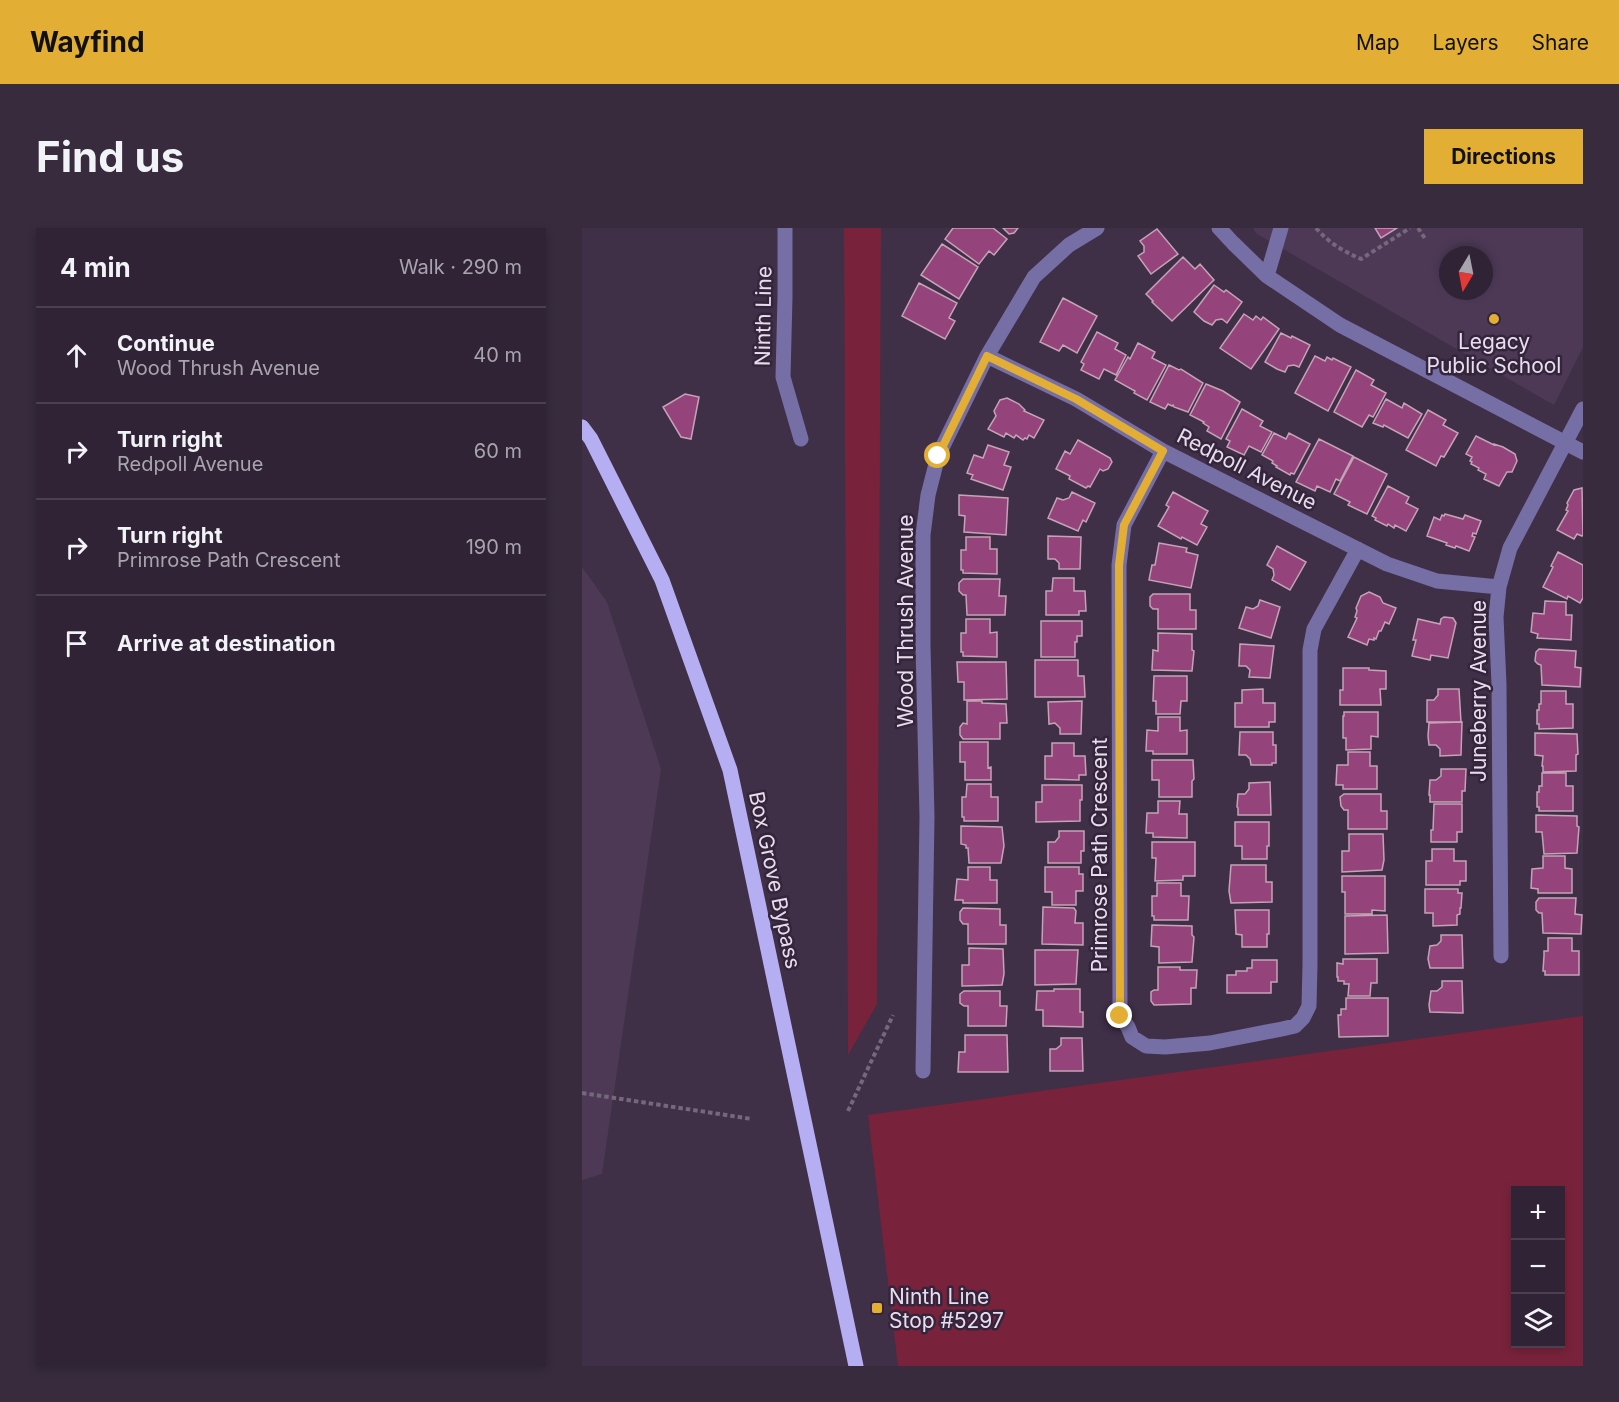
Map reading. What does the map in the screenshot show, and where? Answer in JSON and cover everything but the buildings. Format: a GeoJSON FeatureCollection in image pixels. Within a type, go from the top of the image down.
{"type":"FeatureCollection","features":[{"type":"Feature","properties":{"kind":"main road","name":"Box Grove Bypass"},"geometry":{"type":"LineString","coordinates":[[582,427],[591,439],[662,580],[730,770],[856,1366]]}},
{"type":"Feature","properties":{"kind":"street","name":"Ninth Line"},"geometry":{"type":"LineString","coordinates":[[785,228],[783,377],[801,439]]}},
{"type":"Feature","properties":{"kind":"street","name":"Wood Thrush Avenue"},"geometry":{"type":"LineString","coordinates":[[923,1071],[927,817],[923,535],[928,495],[938,456],[987,356],[1011,313],[1034,277],[1068,245],[1097,228]]}},
{"type":"Feature","properties":{"kind":"street"},"geometry":{"type":"LineString","coordinates":[[1219,228],[1268,276],[1340,325],[1583,452]]}},
{"type":"Feature","properties":{"kind":"street"},"geometry":{"type":"LineString","coordinates":[[1268,276],[1281,228]]}},
{"type":"Feature","properties":{"kind":"street","name":"Redpoll Avenue"},"geometry":{"type":"LineString","coordinates":[[987,356],[1076,399],[1163,451],[1387,564],[1437,580],[1499,587]]}},
{"type":"Feature","properties":{"kind":"street","name":"Juneberry Avenue"},"geometry":{"type":"LineString","coordinates":[[1502,956],[1499,684],[1496,618],[1499,587],[1510,548],[1583,409]]}},
{"type":"Feature","properties":{"kind":"street","name":"Primrose Path Crescent"},"geometry":{"type":"LineString","coordinates":[[1163,451],[1124,525],[1119,565],[1120,1016],[1132,1037],[1146,1046],[1165,1047],[1210,1043],[1295,1026],[1303,1018],[1309,1006],[1310,650],[1314,629],[1358,549]]}},
{"type":"Feature","properties":{"kind":"path"},"geometry":{"type":"LineString","coordinates":[[1316,228],[1327,240],[1361,259],[1410,228]]}},
{"type":"Feature","properties":{"kind":"path"},"geometry":{"type":"LineString","coordinates":[[1419,228],[1426,240]]}},
{"type":"Feature","properties":{"kind":"path"},"geometry":{"type":"LineString","coordinates":[[848,1111],[893,1015]]}},
{"type":"Feature","properties":{"kind":"path"},"geometry":{"type":"LineString","coordinates":[[582,1093],[752,1119]]}},
{"type":"Feature","properties":{"kind":"shaded area"},"geometry":{"type":"Polygon","coordinates":[[[844,228],[881,228],[877,1004],[848,1055],[844,228]]]}},
{"type":"Feature","properties":{"kind":"shaded area","name":"Legacy Public School"},"geometry":{"type":"Polygon","coordinates":[[[1253,228],[1583,228],[1583,347],[1554,405],[1257,234],[1253,228]]]}},
{"type":"Feature","properties":{"kind":"shaded area"},"geometry":{"type":"Polygon","coordinates":[[[582,567],[607,602],[661,769],[602,1174],[582,1180],[582,567]]]}},
{"type":"Feature","properties":{"kind":"shaded area"},"geometry":{"type":"Polygon","coordinates":[[[1583,1016],[1583,1366],[898,1366],[868,1115],[1583,1016]]]}},
{"type":"Feature","properties":{"kind":"place","name":"Legacy Public School"},"geometry":{"type":"Point","coordinates":[1494,319]}},
{"type":"Feature","properties":{"kind":"place","name":"Ninth Line Stop #5297"},"geometry":{"type":"Point","coordinates":[877,1308]}},
{"type":"Feature","properties":{"kind":"route"},"geometry":{"type":"LineString","coordinates":[[938,456],[987,356],[1076,399],[1163,451],[1124,525],[1119,565],[1120,1016]]}}]}
